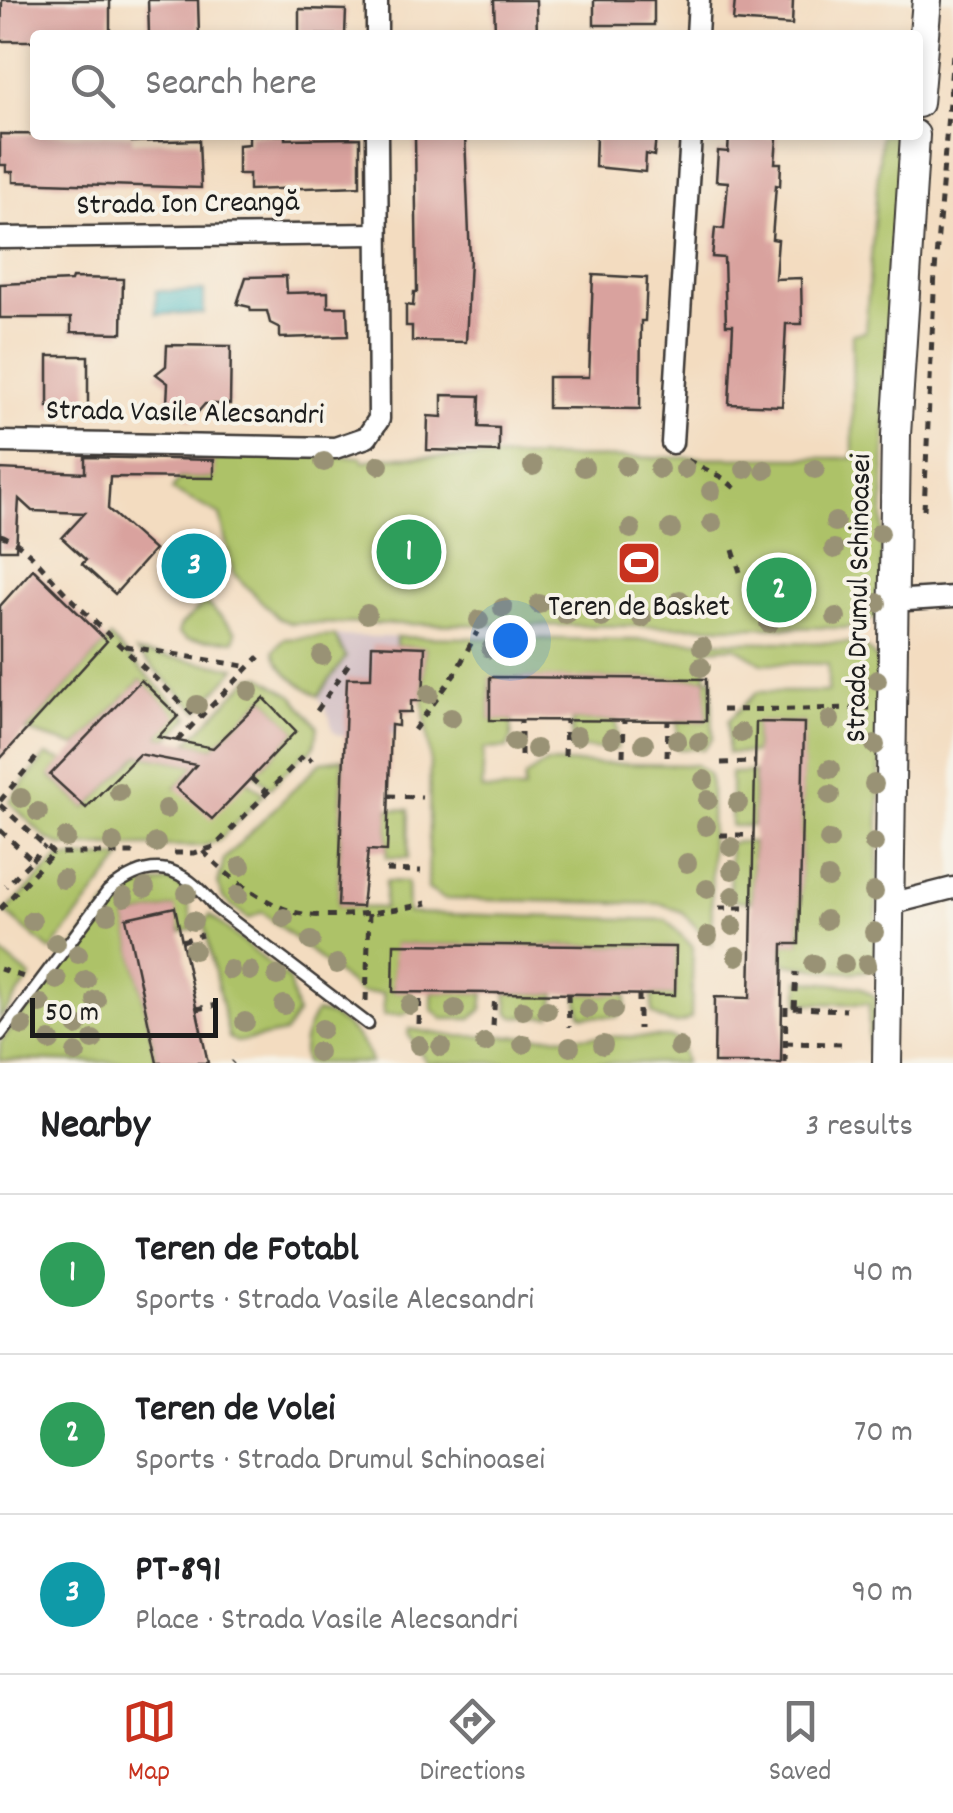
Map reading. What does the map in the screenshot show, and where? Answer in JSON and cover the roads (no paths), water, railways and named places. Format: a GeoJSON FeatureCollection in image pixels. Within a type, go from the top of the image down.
{"type":"FeatureCollection","features":[{"type":"Feature","properties":{"kind":"street"},"geometry":{"type":"LineString","coordinates":[[377,0],[377,30]]}},
{"type":"Feature","properties":{"kind":"street"},"geometry":{"type":"LineString","coordinates":[[697,30],[699,0]]}},
{"type":"Feature","properties":{"kind":"street"},"geometry":{"type":"LineString","coordinates":[[923,39],[926,0]]}},
{"type":"Feature","properties":{"kind":"street"},"geometry":{"type":"LineString","coordinates":[[377,140],[377,234]]}},
{"type":"Feature","properties":{"kind":"street"},"geometry":{"type":"LineString","coordinates":[[672,443],[691,140]]}},
{"type":"Feature","properties":{"kind":"street","name":"Strada Drumul Schinoasei"},"geometry":{"type":"LineString","coordinates":[[887,1063],[898,381],[916,140]]}},
{"type":"Feature","properties":{"kind":"street","name":"Strada Ion Creangă"},"geometry":{"type":"LineString","coordinates":[[0,238],[377,234]]}},
{"type":"Feature","properties":{"kind":"street","name":"Strada Vasile Alecsandri"},"geometry":{"type":"LineString","coordinates":[[0,442],[335,448],[367,437],[379,420],[377,234]]}},
{"type":"Feature","properties":{"kind":"street"},"geometry":{"type":"LineString","coordinates":[[892,600],[953,597]]}},
{"type":"Feature","properties":{"kind":"street"},"geometry":{"type":"LineString","coordinates":[[890,904],[953,888]]}},
{"type":"Feature","properties":{"kind":"lane"},"geometry":{"type":"LineString","coordinates":[[0,1035],[108,891],[132,874],[154,869],[177,872],[196,883],[216,908],[368,1024]]}},
{"type":"Feature","properties":{"kind":"water"},"geometry":{"type":"Polygon","coordinates":[[[156,291],[204,291],[204,314],[156,314],[156,291]]]}},
{"type":"Feature","properties":{"kind":"place","name":"Teren de Fotabl"},"geometry":{"type":"Point","coordinates":[409,552]}},
{"type":"Feature","properties":{"kind":"place","name":"Teren de Basket"},"geometry":{"type":"Point","coordinates":[639,563]}},
{"type":"Feature","properties":{"kind":"place","name":"PT-891"},"geometry":{"type":"Point","coordinates":[194,566]}},
{"type":"Feature","properties":{"kind":"place","name":"Teren de Volei"},"geometry":{"type":"Point","coordinates":[779,590]}}]}
